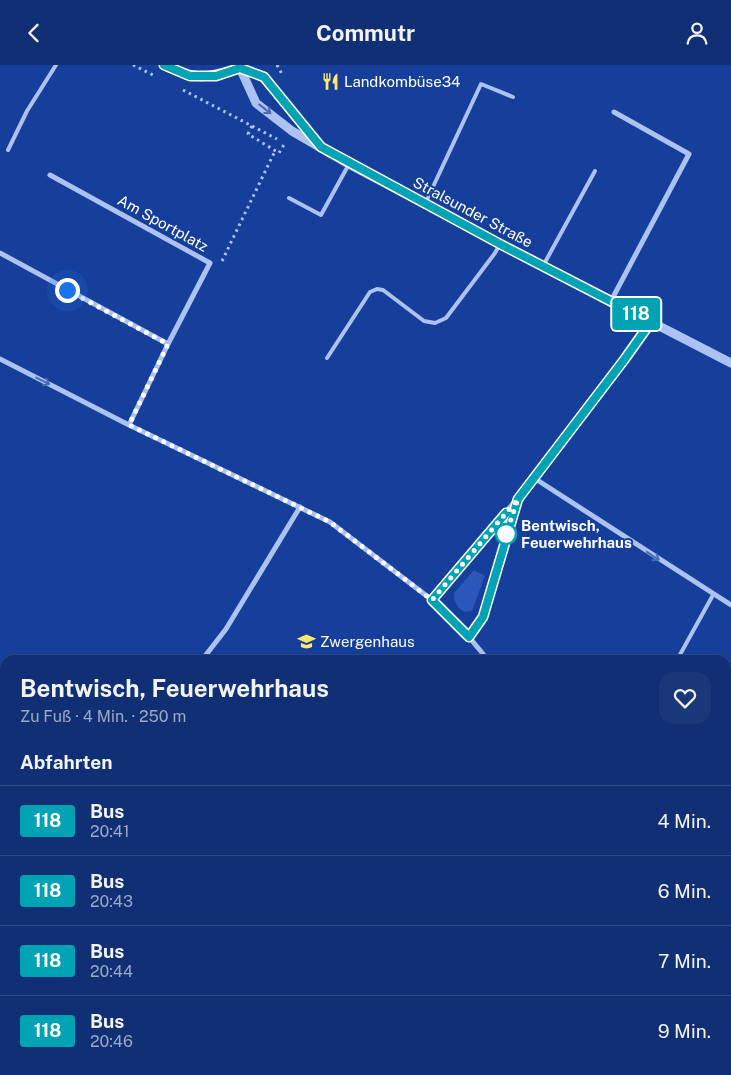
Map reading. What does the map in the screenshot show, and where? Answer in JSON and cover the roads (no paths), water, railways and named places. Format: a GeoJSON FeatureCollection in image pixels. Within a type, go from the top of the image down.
{"type":"FeatureCollection","features":[{"type":"Feature","properties":{"kind":"main road"},"geometry":{"type":"LineString","coordinates":[[164,65],[190,76],[202,77],[216,76],[240,66]]}},
{"type":"Feature","properties":{"kind":"street","name":"Stralsunder Straße"},"geometry":{"type":"LineString","coordinates":[[240,66],[264,77],[321,147]]}},
{"type":"Feature","properties":{"kind":"street","name":"Stralsunder Straße"},"geometry":{"type":"LineString","coordinates":[[240,66],[256,103],[292,131],[349,164],[500,244],[731,363]]}},
{"type":"Feature","properties":{"kind":"street"},"geometry":{"type":"LineString","coordinates":[[611,301],[689,153],[614,112]]}},
{"type":"Feature","properties":{"kind":"street","name":"Am Sportplatz"},"geometry":{"type":"LineString","coordinates":[[50,175],[210,263],[129,425]]}},
{"type":"Feature","properties":{"kind":"street"},"geometry":{"type":"LineString","coordinates":[[0,253],[168,344]]}},
{"type":"Feature","properties":{"kind":"street"},"geometry":{"type":"LineString","coordinates":[[432,600],[518,499],[651,322]]}},
{"type":"Feature","properties":{"kind":"street"},"geometry":{"type":"LineString","coordinates":[[0,359],[129,425],[330,522],[432,600],[469,637],[484,655]]}},
{"type":"Feature","properties":{"kind":"street"},"geometry":{"type":"LineString","coordinates":[[534,478],[731,605]]}},
{"type":"Feature","properties":{"kind":"street"},"geometry":{"type":"LineString","coordinates":[[469,637],[483,617],[518,499]]}},
{"type":"Feature","properties":{"kind":"street"},"geometry":{"type":"LineString","coordinates":[[206,655],[226,629],[300,507]]}},
{"type":"Feature","properties":{"kind":"lane"},"geometry":{"type":"LineString","coordinates":[[8,151],[27,111],[56,65]]}},
{"type":"Feature","properties":{"kind":"lane"},"geometry":{"type":"LineString","coordinates":[[425,204],[481,84],[513,97]]}},
{"type":"Feature","properties":{"kind":"lane"},"geometry":{"type":"LineString","coordinates":[[288,198],[321,215],[349,164]]}},
{"type":"Feature","properties":{"kind":"lane"},"geometry":{"type":"LineString","coordinates":[[543,266],[595,171]]}},
{"type":"Feature","properties":{"kind":"lane"},"geometry":{"type":"LineString","coordinates":[[327,358],[370,292],[376,289],[383,290],[424,321],[435,323],[446,318],[500,244]]}},
{"type":"Feature","properties":{"kind":"lane"},"geometry":{"type":"LineString","coordinates":[[680,655],[713,595]]}},
{"type":"Feature","properties":{"kind":"place","name":"Landkombüse34"},"geometry":{"type":"Point","coordinates":[330,81]}},
{"type":"Feature","properties":{"kind":"place","name":"Bentwisch, Feuerwehrhaus"},"geometry":{"type":"Point","coordinates":[506,534]}},
{"type":"Feature","properties":{"kind":"place","name":"Zwergenhaus"},"geometry":{"type":"Point","coordinates":[306,641]}}]}
